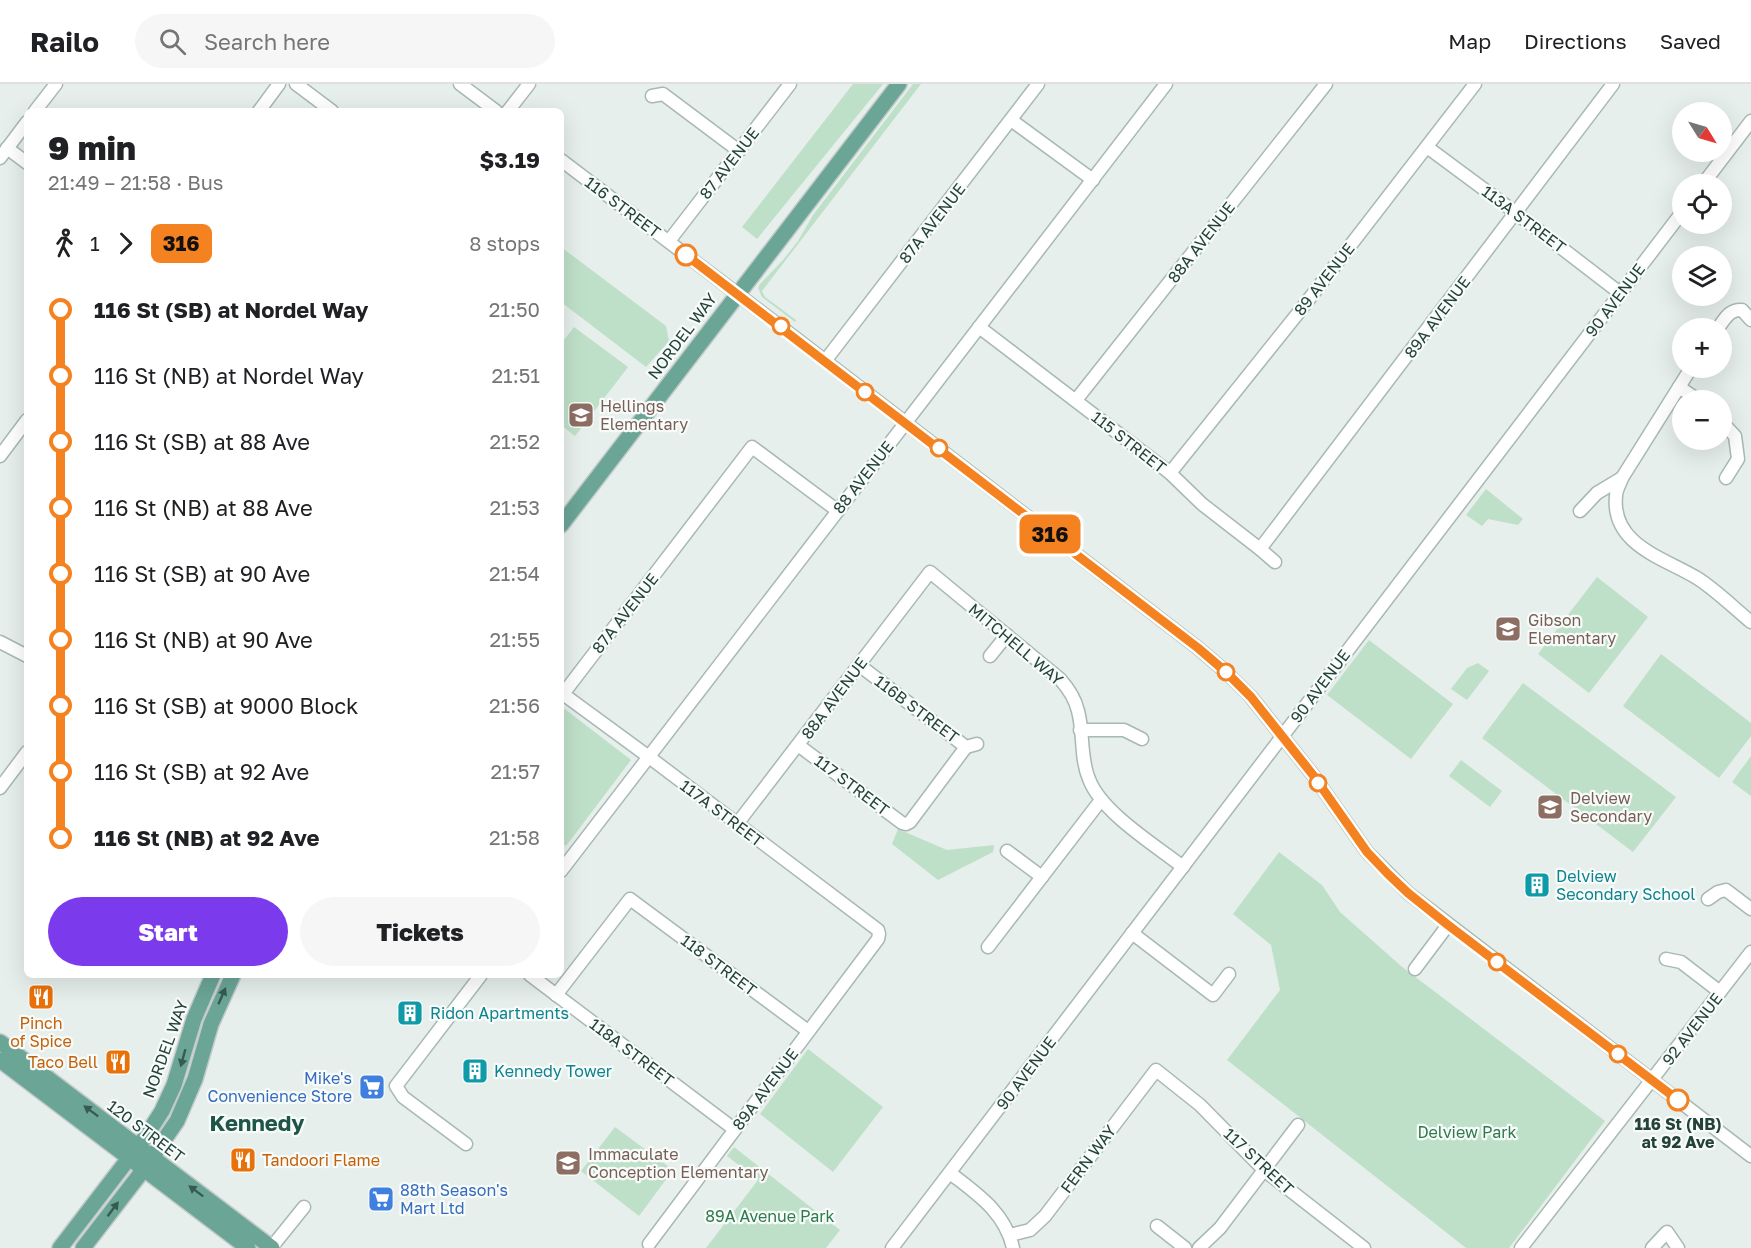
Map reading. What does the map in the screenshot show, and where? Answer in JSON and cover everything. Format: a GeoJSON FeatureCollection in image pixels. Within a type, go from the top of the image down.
{"type":"FeatureCollection","features":[{"type":"Feature","properties":{"kind":"main road","name":"NORDEL WAY"},"geometry":{"type":"LineString","coordinates":[[564,521],[899,84]]}},
{"type":"Feature","properties":{"kind":"main road","name":"NORDEL WAY"},"geometry":{"type":"LineString","coordinates":[[60,1248],[134,1152],[162,1111],[174,1086],[194,1019],[212,978]]}},
{"type":"Feature","properties":{"kind":"main road"},"geometry":{"type":"LineString","coordinates":[[82,1248],[172,1130],[184,1108],[211,1024],[231,978]]}},
{"type":"Feature","properties":{"kind":"main road","name":"120 STREET"},"geometry":{"type":"LineString","coordinates":[[0,1042],[248,1248]]}},
{"type":"Feature","properties":{"kind":"main road"},"geometry":{"type":"LineString","coordinates":[[0,1050],[14,1059],[21,1058]]}},
{"type":"Feature","properties":{"kind":"main road","name":"120 STREET"},"geometry":{"type":"LineString","coordinates":[[0,1060],[134,1152]]}},
{"type":"Feature","properties":{"kind":"main road","name":"120 STREET"},"geometry":{"type":"LineString","coordinates":[[148,1163],[271,1248]]}},
{"type":"Feature","properties":{"kind":"street"},"geometry":{"type":"LineString","coordinates":[[37,108],[56,84]]}},
{"type":"Feature","properties":{"kind":"street"},"geometry":{"type":"LineString","coordinates":[[261,108],[279,84]]}},
{"type":"Feature","properties":{"kind":"street"},"geometry":{"type":"LineString","coordinates":[[296,84],[328,108]]}},
{"type":"Feature","properties":{"kind":"street"},"geometry":{"type":"LineString","coordinates":[[460,84],[492,108]]}},
{"type":"Feature","properties":{"kind":"street"},"geometry":{"type":"LineString","coordinates":[[510,108],[529,84]]}},
{"type":"Feature","properties":{"kind":"street","name":"87 AVENUE"},"geometry":{"type":"LineString","coordinates":[[669,241],[790,84]]}},
{"type":"Feature","properties":{"kind":"street","name":"87A AVENUE"},"geometry":{"type":"LineString","coordinates":[[825,361],[1038,84]]}},
{"type":"Feature","properties":{"kind":"street","name":"88 AVENUE"},"geometry":{"type":"LineString","coordinates":[[564,867],[1166,84]]}},
{"type":"Feature","properties":{"kind":"street","name":"88A AVENUE"},"geometry":{"type":"LineString","coordinates":[[1076,400],[1326,84]]}},
{"type":"Feature","properties":{"kind":"street","name":"89 AVENUE"},"geometry":{"type":"LineString","coordinates":[[1170,473],[1299,312],[1475,84]]}},
{"type":"Feature","properties":{"kind":"street","name":"89A AVENUE"},"geometry":{"type":"LineString","coordinates":[[1260,549],[1613,84]]}},
{"type":"Feature","properties":{"kind":"street"},"geometry":{"type":"LineString","coordinates":[[660,92],[738,151]]}},
{"type":"Feature","properties":{"kind":"street"},"geometry":{"type":"LineString","coordinates":[[1011,120],[1093,180]]}},
{"type":"Feature","properties":{"kind":"street"},"geometry":{"type":"LineString","coordinates":[[1711,174],[1751,121]]}},
{"type":"Feature","properties":{"kind":"street"},"geometry":{"type":"LineString","coordinates":[[24,126],[4,153],[24,162]]}},
{"type":"Feature","properties":{"kind":"street","name":"113A STREET"},"geometry":{"type":"LineString","coordinates":[[1427,147],[1620,293]]}},
{"type":"Feature","properties":{"kind":"street","name":"116 STREET"},"geometry":{"type":"LineString","coordinates":[[564,162],[1198,648],[1251,697],[1313,775],[1367,852],[1408,893],[1751,1156]]}},
{"type":"Feature","properties":{"kind":"street","name":"90 AVENUE"},"geometry":{"type":"LineString","coordinates":[[892,1248],[1672,224]]}},
{"type":"Feature","properties":{"kind":"street"},"geometry":{"type":"LineString","coordinates":[[1726,318],[1734,310],[1742,310],[1751,320]]}},
{"type":"Feature","properties":{"kind":"street","name":"115 STREET"},"geometry":{"type":"LineString","coordinates":[[979,327],[1170,473],[1202,504],[1275,562]]}},
{"type":"Feature","properties":{"kind":"street"},"geometry":{"type":"LineString","coordinates":[[1684,378],[1622,478],[1616,495],[1618,522],[1631,540],[1653,556],[1699,579],[1751,622]]}},
{"type":"Feature","properties":{"kind":"street"},"geometry":{"type":"LineString","coordinates":[[1679,387],[1683,390]]}},
{"type":"Feature","properties":{"kind":"street"},"geometry":{"type":"LineString","coordinates":[[0,456],[24,424]]}},
{"type":"Feature","properties":{"kind":"street"},"geometry":{"type":"LineString","coordinates":[[1726,478],[1738,459],[1735,436],[1732,433]]}},
{"type":"Feature","properties":{"kind":"street","name":"87A AVENUE"},"geometry":{"type":"LineString","coordinates":[[564,691],[753,447],[838,511]]}},
{"type":"Feature","properties":{"kind":"street"},"geometry":{"type":"LineString","coordinates":[[1580,511],[1596,493],[1622,478]]}},
{"type":"Feature","properties":{"kind":"street","name":"88A AVENUE"},"geometry":{"type":"LineString","coordinates":[[737,824],[930,572]]}},
{"type":"Feature","properties":{"kind":"street","name":"MITCHELL WAY"},"geometry":{"type":"LineString","coordinates":[[930,572],[1060,678],[1076,703],[1086,772],[1101,800],[1112,812],[1183,867]]}},
{"type":"Feature","properties":{"kind":"street"},"geometry":{"type":"LineString","coordinates":[[990,656],[1007,635]]}},
{"type":"Feature","properties":{"kind":"street"},"geometry":{"type":"LineString","coordinates":[[0,642],[24,654]]}},
{"type":"Feature","properties":{"kind":"street","name":"116B STREET"},"geometry":{"type":"LineString","coordinates":[[859,665],[971,746],[906,824]]}},
{"type":"Feature","properties":{"kind":"street","name":"117A STREET"},"geometry":{"type":"LineString","coordinates":[[564,695],[878,930],[879,934]]}},
{"type":"Feature","properties":{"kind":"street"},"geometry":{"type":"LineString","coordinates":[[1080,730],[1124,729],[1142,738]]}},
{"type":"Feature","properties":{"kind":"street","name":"117 STREET"},"geometry":{"type":"LineString","coordinates":[[798,745],[906,824]]}},
{"type":"Feature","properties":{"kind":"street"},"geometry":{"type":"LineString","coordinates":[[0,788],[24,759]]}},
{"type":"Feature","properties":{"kind":"street"},"geometry":{"type":"LineString","coordinates":[[988,947],[1101,800]]}},
{"type":"Feature","properties":{"kind":"street"},"geometry":{"type":"LineString","coordinates":[[1007,851],[1042,877]]}},
{"type":"Feature","properties":{"kind":"street"},"geometry":{"type":"LineString","coordinates":[[1708,899],[1726,890],[1751,909]]}},
{"type":"Feature","properties":{"kind":"street","name":"118 STREET"},"geometry":{"type":"LineString","coordinates":[[556,995],[630,899],[808,1031]]}},
{"type":"Feature","properties":{"kind":"street"},"geometry":{"type":"LineString","coordinates":[[1415,969],[1448,925]]}},
{"type":"Feature","properties":{"kind":"street"},"geometry":{"type":"LineString","coordinates":[[1132,933],[1213,995],[1229,974]]}},
{"type":"Feature","properties":{"kind":"street","name":"89A AVENUE"},"geometry":{"type":"LineString","coordinates":[[649,1244],[878,939],[879,934]]}},
{"type":"Feature","properties":{"kind":"street","name":"92 AVENUE"},"geometry":{"type":"LineString","coordinates":[[1521,1248],[1751,952]]}},
{"type":"Feature","properties":{"kind":"street"},"geometry":{"type":"LineString","coordinates":[[1666,959],[1681,962],[1720,992]]}},
{"type":"Feature","properties":{"kind":"street"},"geometry":{"type":"LineString","coordinates":[[466,1144],[403,1097],[396,1086],[479,978]]}},
{"type":"Feature","properties":{"kind":"street","name":"118A STREET"},"geometry":{"type":"LineString","coordinates":[[534,978],[734,1129]]}},
{"type":"Feature","properties":{"kind":"street","name":"117 STREET"},"geometry":{"type":"LineString","coordinates":[[1156,1070],[1200,1105],[1264,1170],[1364,1248]]}},
{"type":"Feature","properties":{"kind":"street","name":"FERN WAY"},"geometry":{"type":"LineString","coordinates":[[1010,1235],[1030,1230],[1045,1216],[1156,1070]]}},
{"type":"Feature","properties":{"kind":"street"},"geometry":{"type":"LineString","coordinates":[[1199,1248],[1220,1228],[1298,1125]]}},
{"type":"Feature","properties":{"kind":"street"},"geometry":{"type":"LineString","coordinates":[[950,1173],[988,1203],[1001,1218],[1010,1235],[1013,1248]]}},
{"type":"Feature","properties":{"kind":"street"},"geometry":{"type":"LineString","coordinates":[[271,1248],[304,1208]]}},
{"type":"Feature","properties":{"kind":"street"},"geometry":{"type":"LineString","coordinates":[[1157,1226],[1185,1248]]}},
{"type":"Feature","properties":{"kind":"street"},"geometry":{"type":"LineString","coordinates":[[1652,1248],[1667,1232],[1678,1248]]}},
{"type":"Feature","properties":{"kind":"green space"},"geometry":{"type":"Polygon","coordinates":[[[853,84],[883,84],[757,239],[742,227],[853,84]]]}},
{"type":"Feature","properties":{"kind":"green space"},"geometry":{"type":"Polygon","coordinates":[[[913,84],[921,84],[762,291],[765,297],[796,320],[795,322],[762,297],[758,288],[798,241],[813,215],[913,84]]]}},
{"type":"Feature","properties":{"kind":"green space"},"geometry":{"type":"Polygon","coordinates":[[[564,249],[666,326],[669,341],[646,367],[564,304],[564,249]]]}},
{"type":"Feature","properties":{"kind":"green space","name":"Hellings Elementary"},"geometry":{"type":"Polygon","coordinates":[[[574,327],[628,367],[575,436],[564,427],[564,340],[574,327]]]}},
{"type":"Feature","properties":{"kind":"green space"},"geometry":{"type":"Polygon","coordinates":[[[1486,489],[1523,519],[1518,525],[1488,519],[1482,526],[1466,515],[1486,489]]]}},
{"type":"Feature","properties":{"kind":"green space"},"geometry":{"type":"Polygon","coordinates":[[[1597,577],[1648,617],[1589,693],[1538,654],[1597,577]]]}},
{"type":"Feature","properties":{"kind":"green space"},"geometry":{"type":"Polygon","coordinates":[[[1369,640],[1453,704],[1411,759],[1327,695],[1369,640]]]}},
{"type":"Feature","properties":{"kind":"green space"},"geometry":{"type":"Polygon","coordinates":[[[1661,654],[1751,723],[1751,736],[1719,778],[1623,706],[1661,654]]]}},
{"type":"Feature","properties":{"kind":"green space"},"geometry":{"type":"Polygon","coordinates":[[[1478,663],[1489,671],[1467,700],[1451,689],[1467,668],[1478,663]]]}},
{"type":"Feature","properties":{"kind":"green space"},"geometry":{"type":"Polygon","coordinates":[[[1523,683],[1676,797],[1633,852],[1482,738],[1523,683]]]}},
{"type":"Feature","properties":{"kind":"green space"},"geometry":{"type":"Polygon","coordinates":[[[564,708],[631,760],[566,846],[564,844],[564,708]]]}},
{"type":"Feature","properties":{"kind":"green space"},"geometry":{"type":"Polygon","coordinates":[[[1751,756],[1751,796],[1732,782],[1751,756]]]}},
{"type":"Feature","properties":{"kind":"green space"},"geometry":{"type":"Polygon","coordinates":[[[1461,760],[1502,791],[1490,807],[1449,776],[1461,760]]]}},
{"type":"Feature","properties":{"kind":"green space"},"geometry":{"type":"Polygon","coordinates":[[[898,829],[947,850],[994,845],[993,852],[938,880],[892,844],[898,829]]]}},
{"type":"Feature","properties":{"kind":"green space","name":"Delview Park"},"geometry":{"type":"Polygon","coordinates":[[[1279,852],[1322,885],[1340,912],[1401,966],[1605,1121],[1509,1248],[1466,1248],[1227,1060],[1280,990],[1271,945],[1233,914],[1279,852]]]}},
{"type":"Feature","properties":{"kind":"green space"},"geometry":{"type":"Polygon","coordinates":[[[808,1049],[883,1107],[833,1172],[760,1114],[808,1049]]]}},
{"type":"Feature","properties":{"kind":"green space"},"geometry":{"type":"Polygon","coordinates":[[[615,1127],[673,1170],[639,1216],[581,1171],[615,1127]]]}},
{"type":"Feature","properties":{"kind":"green space","name":"89A Avenue Park"},"geometry":{"type":"Polygon","coordinates":[[[734,1147],[840,1230],[826,1248],[706,1248],[758,1180],[727,1156],[734,1147]]]}},
{"type":"Feature","properties":{"kind":"bus line","name":"316"},"geometry":{"type":"LineString","coordinates":[[686,255],[1198,648],[1251,697],[1313,775],[1367,852],[1408,893],[1678,1100]]}},
{"type":"Feature","properties":{"kind":"place","name":"Hellings Elementary"},"geometry":{"type":"Point","coordinates":[581,415]}},
{"type":"Feature","properties":{"kind":"place","name":"Gibson Elementary"},"geometry":{"type":"Point","coordinates":[1508,629]}},
{"type":"Feature","properties":{"kind":"place","name":"Delview Secondary"},"geometry":{"type":"Point","coordinates":[1550,807]}},
{"type":"Feature","properties":{"kind":"place","name":"Delview Secondary School"},"geometry":{"type":"Point","coordinates":[1537,885]}},
{"type":"Feature","properties":{"kind":"place","name":"Pinch of Spice"},"geometry":{"type":"Point","coordinates":[41,997]}},
{"type":"Feature","properties":{"kind":"place","name":"Ridon Apartments"},"geometry":{"type":"Point","coordinates":[410,1013]}},
{"type":"Feature","properties":{"kind":"place","name":"Taco Bell"},"geometry":{"type":"Point","coordinates":[118,1062]}},
{"type":"Feature","properties":{"kind":"place","name":"Kennedy Tower"},"geometry":{"type":"Point","coordinates":[475,1071]}},
{"type":"Feature","properties":{"kind":"place","name":"Mike's Convenience Store"},"geometry":{"type":"Point","coordinates":[372,1087]}},
{"type":"Feature","properties":{"kind":"place","name":"116 St (NB) at 92 Ave"},"geometry":{"type":"Point","coordinates":[1678,1100]}},
{"type":"Feature","properties":{"kind":"place","name":"Tandoori Flame"},"geometry":{"type":"Point","coordinates":[243,1160]}},
{"type":"Feature","properties":{"kind":"place","name":"Immaculate Conception Elementary"},"geometry":{"type":"Point","coordinates":[568,1163]}},
{"type":"Feature","properties":{"kind":"place","name":"88th Season's Mart Ltd"},"geometry":{"type":"Point","coordinates":[381,1199]}},
{"type":"Feature","properties":{"kind":"district","name":"Kennedy"},"geometry":{"type":"Point","coordinates":[257,1123]}}]}
